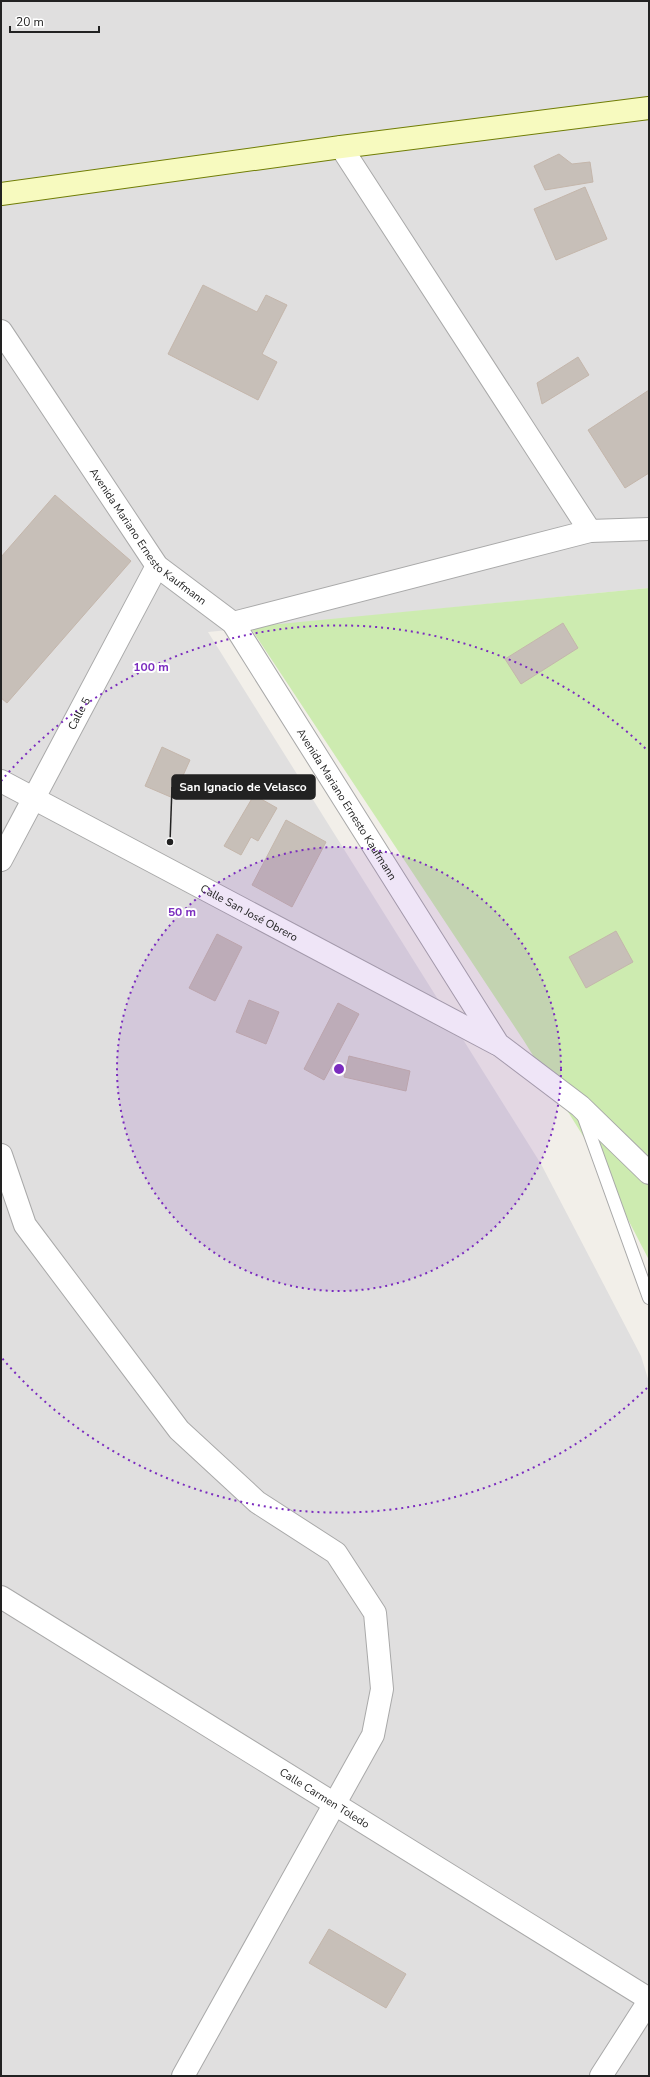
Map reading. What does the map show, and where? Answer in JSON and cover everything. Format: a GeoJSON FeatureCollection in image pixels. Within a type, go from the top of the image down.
{"type":"FeatureCollection","features":[{"type":"Feature","properties":{"kind":"main road"},"geometry":{"type":"LineString","coordinates":[[1,194],[341,147],[649,108]]}},
{"type":"Feature","properties":{"kind":"street"},"geometry":{"type":"LineString","coordinates":[[341,147],[590,532]]}},
{"type":"Feature","properties":{"kind":"street","name":"Avenida Mariano Ernesto Kaufmann"},"geometry":{"type":"LineString","coordinates":[[1,331],[158,566],[233,623],[498,1044],[580,1106],[649,1173]]}},
{"type":"Feature","properties":{"kind":"street"},"geometry":{"type":"LineString","coordinates":[[233,623],[590,532],[649,529]]}},
{"type":"Feature","properties":{"kind":"street","name":"Calle 5"},"geometry":{"type":"LineString","coordinates":[[1,860],[158,566]]}},
{"type":"Feature","properties":{"kind":"street","name":"Calle San José Obrero"},"geometry":{"type":"LineString","coordinates":[[1,781],[498,1044]]}},
{"type":"Feature","properties":{"kind":"street"},"geometry":{"type":"LineString","coordinates":[[1,1155],[25,1225],[179,1430],[257,1502],[336,1553],[375,1612],[382,1689],[373,1735],[183,2076]]}},
{"type":"Feature","properties":{"kind":"street","name":"Calle Carmen Toledo"},"geometry":{"type":"LineString","coordinates":[[1,1597],[649,2000]]}},
{"type":"Feature","properties":{"kind":"street"},"geometry":{"type":"LineString","coordinates":[[601,2076],[649,2000]]}},
{"type":"Feature","properties":{"kind":"lane"},"geometry":{"type":"LineString","coordinates":[[580,1106],[649,1298]]}},
{"type":"Feature","properties":{"kind":"shaded area"},"geometry":{"type":"Polygon","coordinates":[[[1,1],[649,1],[649,588],[208,632],[541,1164],[641,1356],[649,1382],[649,2076],[1,2076],[1,1]]]}},
{"type":"Feature","properties":{"kind":"green space"},"geometry":{"type":"Polygon","coordinates":[[[649,588],[649,1260],[593,1152],[524,1041],[250,627],[649,588]]]}},
{"type":"Feature","properties":{"kind":"building"},"geometry":{"type":"Polygon","coordinates":[[[559,154],[572,164],[590,162],[593,182],[545,190],[534,166],[559,154]]]}},
{"type":"Feature","properties":{"kind":"building"},"geometry":{"type":"Polygon","coordinates":[[[585,187],[607,239],[556,260],[534,209],[585,187]]]}},
{"type":"Feature","properties":{"kind":"building"},"geometry":{"type":"Polygon","coordinates":[[[203,285],[257,312],[266,295],[287,305],[262,354],[277,362],[258,400],[168,354],[203,285]]]}},
{"type":"Feature","properties":{"kind":"building"},"geometry":{"type":"Polygon","coordinates":[[[578,357],[589,375],[542,404],[537,383],[578,357]]]}},
{"type":"Feature","properties":{"kind":"building"},"geometry":{"type":"Polygon","coordinates":[[[649,390],[649,473],[625,488],[588,430],[649,390]]]}},
{"type":"Feature","properties":{"kind":"building"},"geometry":{"type":"Polygon","coordinates":[[[55,495],[131,561],[7,703],[1,698],[1,557],[55,495]]]}},
{"type":"Feature","properties":{"kind":"building"},"geometry":{"type":"Polygon","coordinates":[[[563,623],[578,648],[521,684],[505,659],[563,623]]]}},
{"type":"Feature","properties":{"kind":"building"},"geometry":{"type":"Polygon","coordinates":[[[162,747],[190,760],[173,798],[145,786],[162,747]]]}},
{"type":"Feature","properties":{"kind":"building"},"geometry":{"type":"Polygon","coordinates":[[[254,795],[277,808],[258,841],[251,837],[241,855],[224,846],[254,795]]]}},
{"type":"Feature","properties":{"kind":"building"},"geometry":{"type":"Polygon","coordinates":[[[286,820],[326,842],[292,907],[252,885],[286,820]]]}},
{"type":"Feature","properties":{"kind":"building"},"geometry":{"type":"Polygon","coordinates":[[[616,931],[633,962],[586,988],[569,957],[616,931]]]}},
{"type":"Feature","properties":{"kind":"building"},"geometry":{"type":"Polygon","coordinates":[[[217,934],[242,947],[215,1001],[189,988],[217,934]]]}},
{"type":"Feature","properties":{"kind":"building"},"geometry":{"type":"Polygon","coordinates":[[[249,1000],[279,1012],[266,1044],[236,1032],[249,1000]]]}},
{"type":"Feature","properties":{"kind":"building"},"geometry":{"type":"Polygon","coordinates":[[[338,1003],[359,1014],[324,1080],[304,1069],[338,1003]]]}},
{"type":"Feature","properties":{"kind":"building"},"geometry":{"type":"Polygon","coordinates":[[[349,1056],[410,1071],[406,1091],[344,1077],[349,1056]]]}},
{"type":"Feature","properties":{"kind":"building"},"geometry":{"type":"Polygon","coordinates":[[[329,1929],[406,1974],[386,2008],[309,1963],[329,1929]]]}},
{"type":"Feature","properties":{"kind":"place","name":"San Ignacio de Velasco"},"geometry":{"type":"Point","coordinates":[170,842]}}]}
